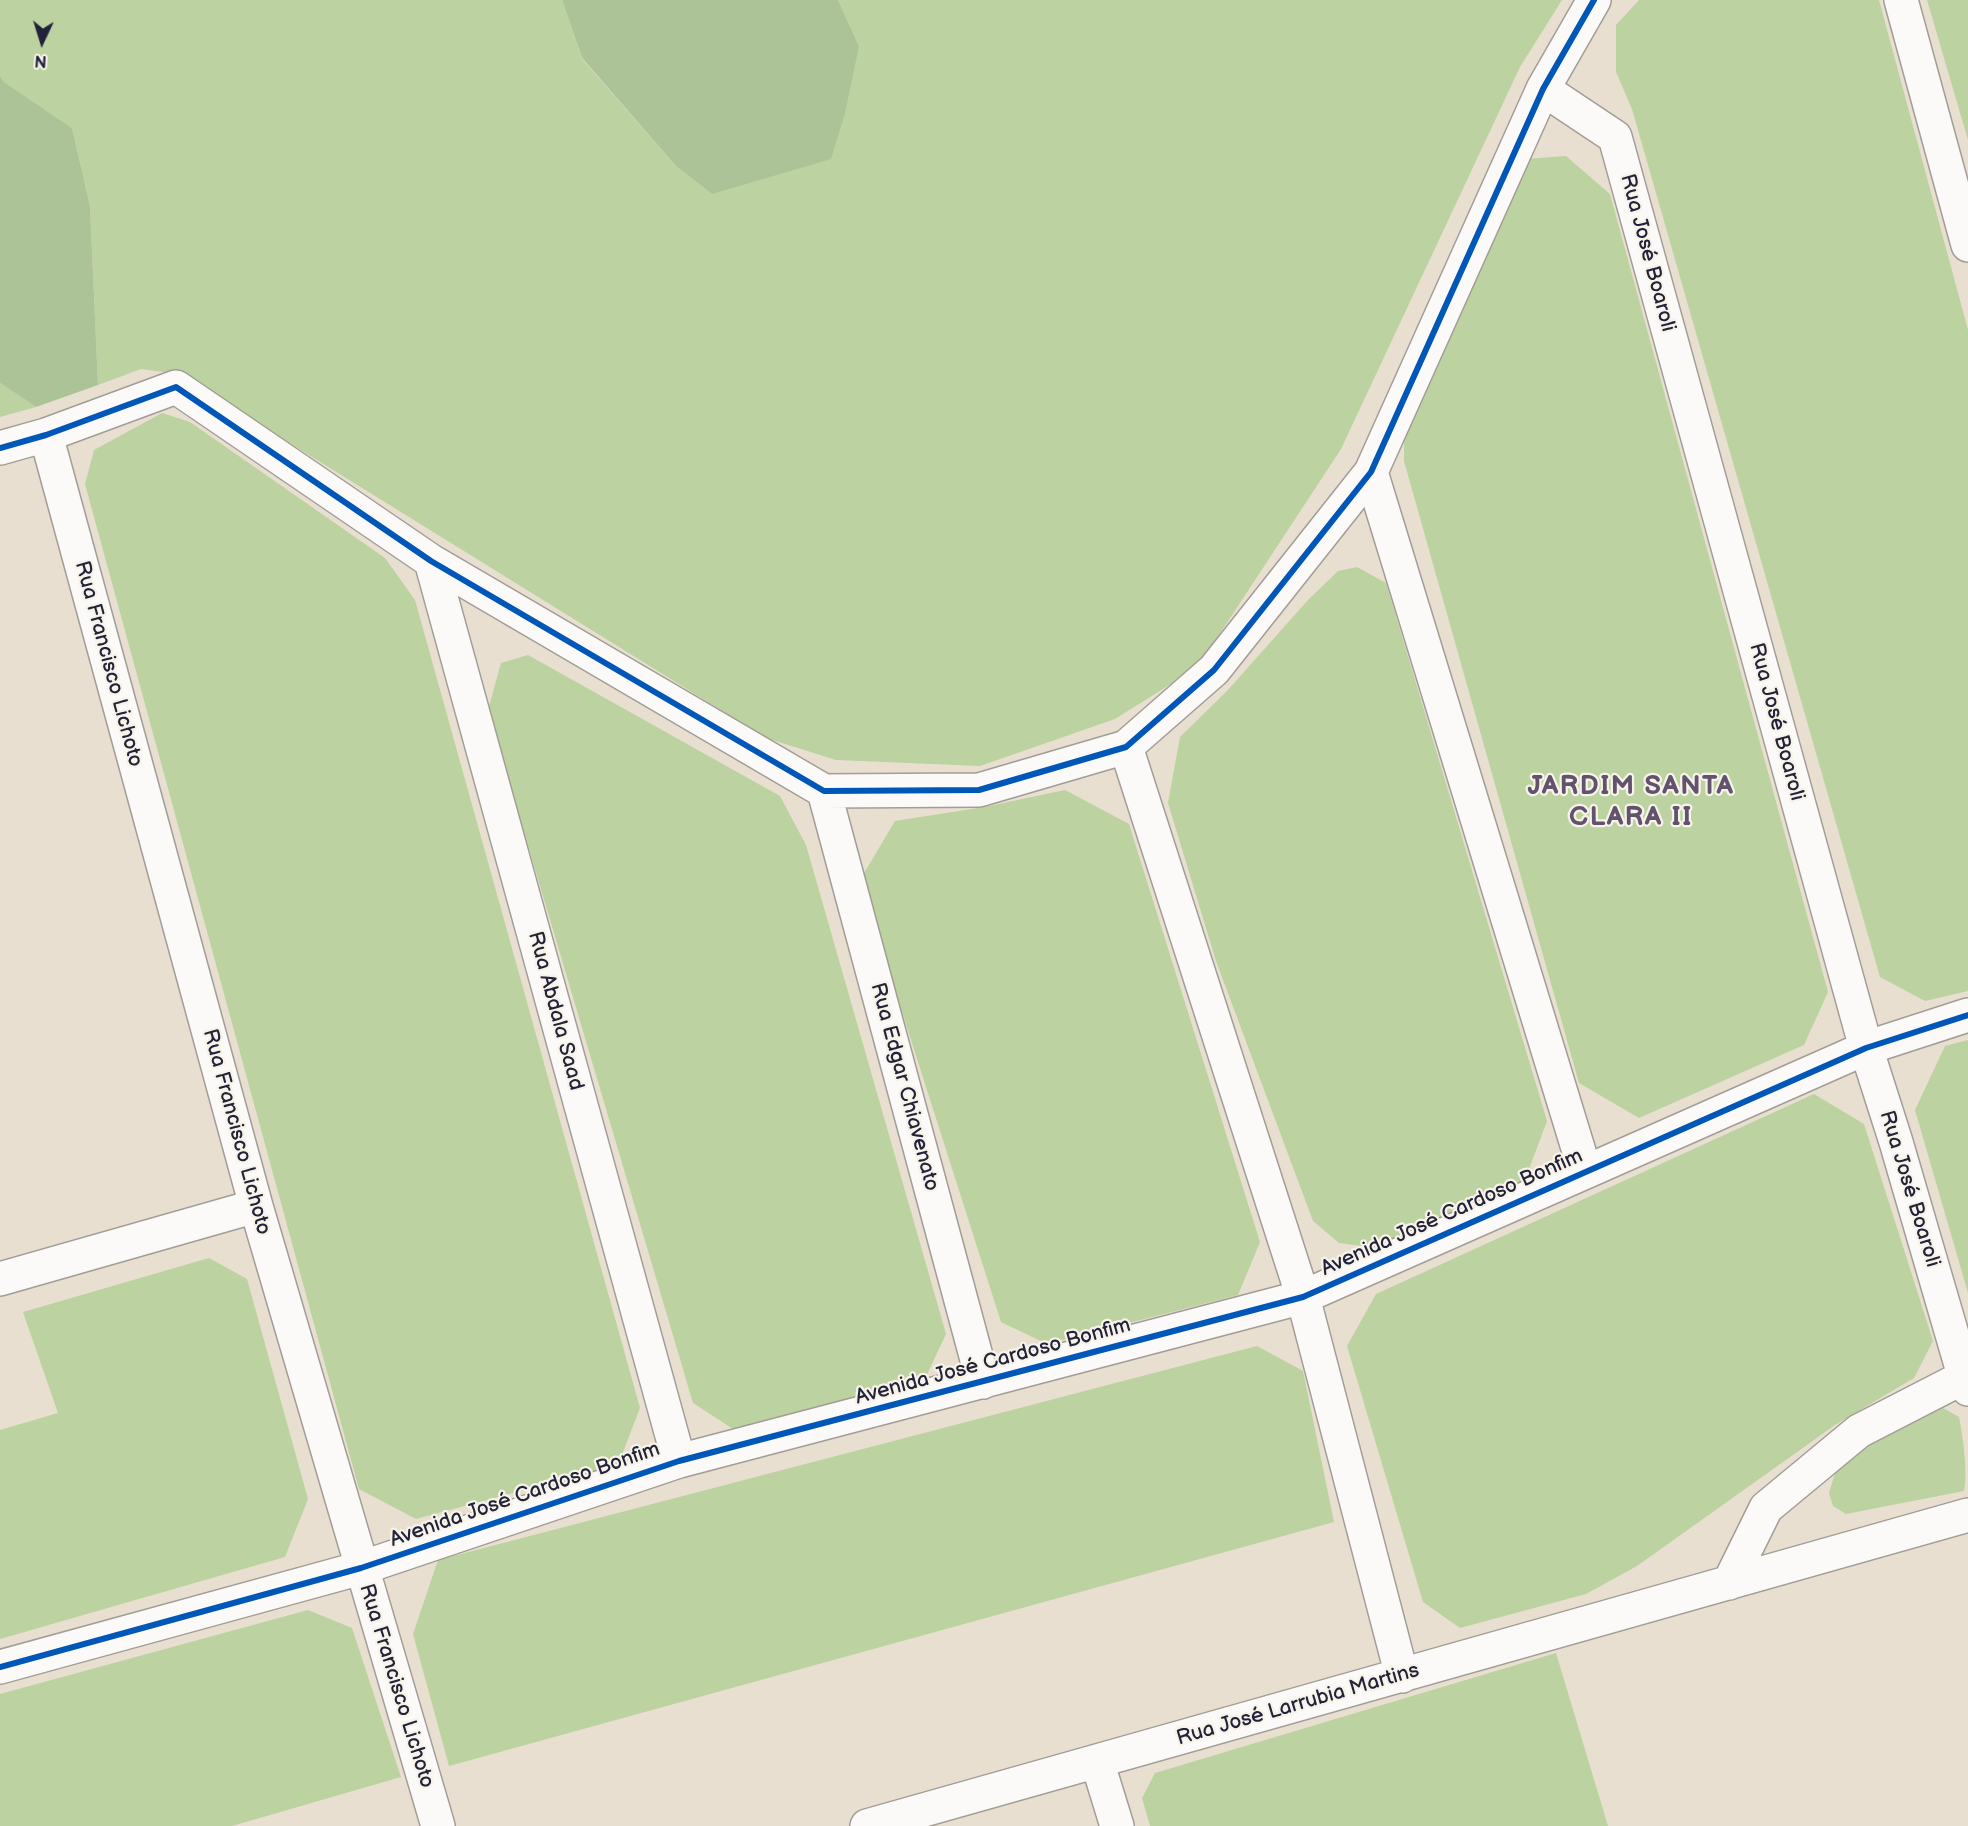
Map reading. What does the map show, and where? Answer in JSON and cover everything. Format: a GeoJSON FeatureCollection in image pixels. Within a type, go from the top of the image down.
{"type":"FeatureCollection","features":[{"type":"Feature","properties":{"kind":"street"},"geometry":{"type":"LineString","coordinates":[[0,448],[46,435],[176,387],[431,561],[824,792],[979,790],[1126,747],[1214,670],[1371,472],[1543,89],[1594,0]]}},
{"type":"Feature","properties":{"kind":"street"},"geometry":{"type":"LineString","coordinates":[[1901,0],[1968,245]]}},
{"type":"Feature","properties":{"kind":"street","name":"Rua José Boaroli"},"geometry":{"type":"LineString","coordinates":[[1543,89],[1615,137],[1866,1048],[1967,1380]]}},
{"type":"Feature","properties":{"kind":"street","name":"Rua Francisco Lichoto"},"geometry":{"type":"LineString","coordinates":[[46,435],[256,1206],[438,1826]]}},
{"type":"Feature","properties":{"kind":"street"},"geometry":{"type":"LineString","coordinates":[[1371,472],[1585,1171]]}},
{"type":"Feature","properties":{"kind":"street","name":"Rua Abdala Saad"},"geometry":{"type":"LineString","coordinates":[[431,561],[679,1461]]}},
{"type":"Feature","properties":{"kind":"street"},"geometry":{"type":"LineString","coordinates":[[1126,747],[1303,1297],[1402,1676]]}},
{"type":"Feature","properties":{"kind":"street","name":"Rua Edgar Chiavenato"},"geometry":{"type":"LineString","coordinates":[[824,792],[983,1382]]}},
{"type":"Feature","properties":{"kind":"street","name":"Avenida José Cardoso Bonfim"},"geometry":{"type":"LineString","coordinates":[[0,1667],[361,1568],[679,1461],[1303,1297],[1866,1048],[1968,1015]]}},
{"type":"Feature","properties":{"kind":"street"},"geometry":{"type":"LineString","coordinates":[[0,1279],[256,1206]]}},
{"type":"Feature","properties":{"kind":"street"},"geometry":{"type":"LineString","coordinates":[[1729,1583],[1766,1508],[1859,1431],[1967,1380]]}},
{"type":"Feature","properties":{"kind":"street","name":"Rua José Larrubia Martins"},"geometry":{"type":"LineString","coordinates":[[867,1826],[1968,1515]]}},
{"type":"Feature","properties":{"kind":"street"},"geometry":{"type":"LineString","coordinates":[[1097,1761],[1117,1826]]}},
{"type":"Feature","properties":{"kind":"green space"},"geometry":{"type":"Polygon","coordinates":[[[0,0],[562,0],[582,59],[676,166],[712,194],[859,46],[838,0],[1562,0],[1520,67],[1341,449],[1198,667],[1115,719],[980,766],[836,760],[766,738],[178,374],[141,369],[98,385],[90,206],[72,128],[4,82],[0,76],[0,0]]]}},
{"type":"Feature","properties":{"kind":"green space"},"geometry":{"type":"Polygon","coordinates":[[[562,0],[838,0],[859,46],[845,113],[831,159],[712,194],[676,166],[582,58],[562,0]]]}},
{"type":"Feature","properties":{"kind":"green space"},"geometry":{"type":"Polygon","coordinates":[[[1639,0],[1879,0],[1968,330],[1968,991],[1925,1001],[1880,977],[1632,109],[1616,72],[1616,25],[1639,0]]]}},
{"type":"Feature","properties":{"kind":"green space"},"geometry":{"type":"Polygon","coordinates":[[[1927,0],[1968,0],[1968,140],[1927,0]]]}},
{"type":"Feature","properties":{"kind":"green space"},"geometry":{"type":"Polygon","coordinates":[[[0,76],[4,82],[72,128],[90,206],[98,385],[36,407],[0,383],[0,76]]]}},
{"type":"Feature","properties":{"kind":"green space"},"geometry":{"type":"Polygon","coordinates":[[[1566,156],[1610,194],[1828,992],[1804,1045],[1639,1118],[1579,1083],[1404,461],[1404,434],[1525,159],[1566,156]]]}},
{"type":"Feature","properties":{"kind":"green space"},"geometry":{"type":"Polygon","coordinates":[[[0,383],[36,407],[0,417],[0,383]]]}},
{"type":"Feature","properties":{"kind":"green space"},"geometry":{"type":"Polygon","coordinates":[[[162,413],[190,422],[385,558],[415,600],[640,1408],[618,1465],[416,1519],[359,1489],[85,484],[94,450],[162,413]]]}},
{"type":"Feature","properties":{"kind":"green space"},"geometry":{"type":"Polygon","coordinates":[[[1357,567],[1386,583],[1547,1121],[1525,1180],[1376,1248],[1339,1243],[1313,1221],[1216,961],[1168,803],[1180,737],[1227,691],[1308,600],[1338,571],[1357,567]]]}},
{"type":"Feature","properties":{"kind":"green space"},"geometry":{"type":"Polygon","coordinates":[[[528,655],[780,796],[806,845],[946,1334],[923,1383],[733,1429],[693,1403],[488,710],[501,663],[528,655]]]}},
{"type":"Feature","properties":{"kind":"green space"},"geometry":{"type":"Polygon","coordinates":[[[1065,790],[1129,824],[1260,1242],[1238,1295],[1047,1344],[1001,1322],[860,880],[895,821],[984,807],[1065,790]]]}},
{"type":"Feature","properties":{"kind":"green space"},"geometry":{"type":"Polygon","coordinates":[[[1968,1040],[1968,1293],[1915,1110],[1945,1046],[1968,1040]]]}},
{"type":"Feature","properties":{"kind":"green space"},"geometry":{"type":"Polygon","coordinates":[[[1814,1094],[1864,1124],[1933,1341],[1914,1378],[1835,1425],[1637,1566],[1586,1594],[1460,1628],[1423,1602],[1347,1346],[1376,1294],[1814,1094]]]}},
{"type":"Feature","properties":{"kind":"green space"},"geometry":{"type":"Polygon","coordinates":[[[209,1258],[247,1279],[308,1499],[285,1557],[0,1639],[0,1430],[58,1413],[23,1312],[209,1258]]]}},
{"type":"Feature","properties":{"kind":"green space"},"geometry":{"type":"Polygon","coordinates":[[[1257,1346],[1303,1371],[1334,1522],[449,1766],[413,1634],[438,1560],[1257,1346]]]}},
{"type":"Feature","properties":{"kind":"green space"},"geometry":{"type":"Polygon","coordinates":[[[1943,1408],[1959,1417],[1965,1465],[1964,1491],[1846,1514],[1833,1506],[1829,1493],[1835,1473],[1868,1446],[1943,1408]]]}},
{"type":"Feature","properties":{"kind":"green space"},"geometry":{"type":"Polygon","coordinates":[[[308,1610],[352,1628],[401,1777],[232,1826],[0,1826],[0,1694],[308,1610]]]}},
{"type":"Feature","properties":{"kind":"green space"},"geometry":{"type":"Polygon","coordinates":[[[1556,1653],[1608,1826],[1150,1826],[1142,1798],[1155,1773],[1556,1653]]]}},
{"type":"Feature","properties":{"kind":"cycle path"},"geometry":{"type":"LineString","coordinates":[[0,448],[46,435],[176,387],[431,561],[824,791],[979,790],[1126,747],[1214,670],[1371,472],[1543,89],[1594,0]]}},
{"type":"Feature","properties":{"kind":"cycle path"},"geometry":{"type":"LineString","coordinates":[[0,1667],[361,1568],[679,1461],[1303,1297],[1866,1048],[1968,1015]]}},
{"type":"Feature","properties":{"kind":"district","name":"JARDIM SANTA CLARA II"},"geometry":{"type":"Point","coordinates":[1631,802]}}]}
